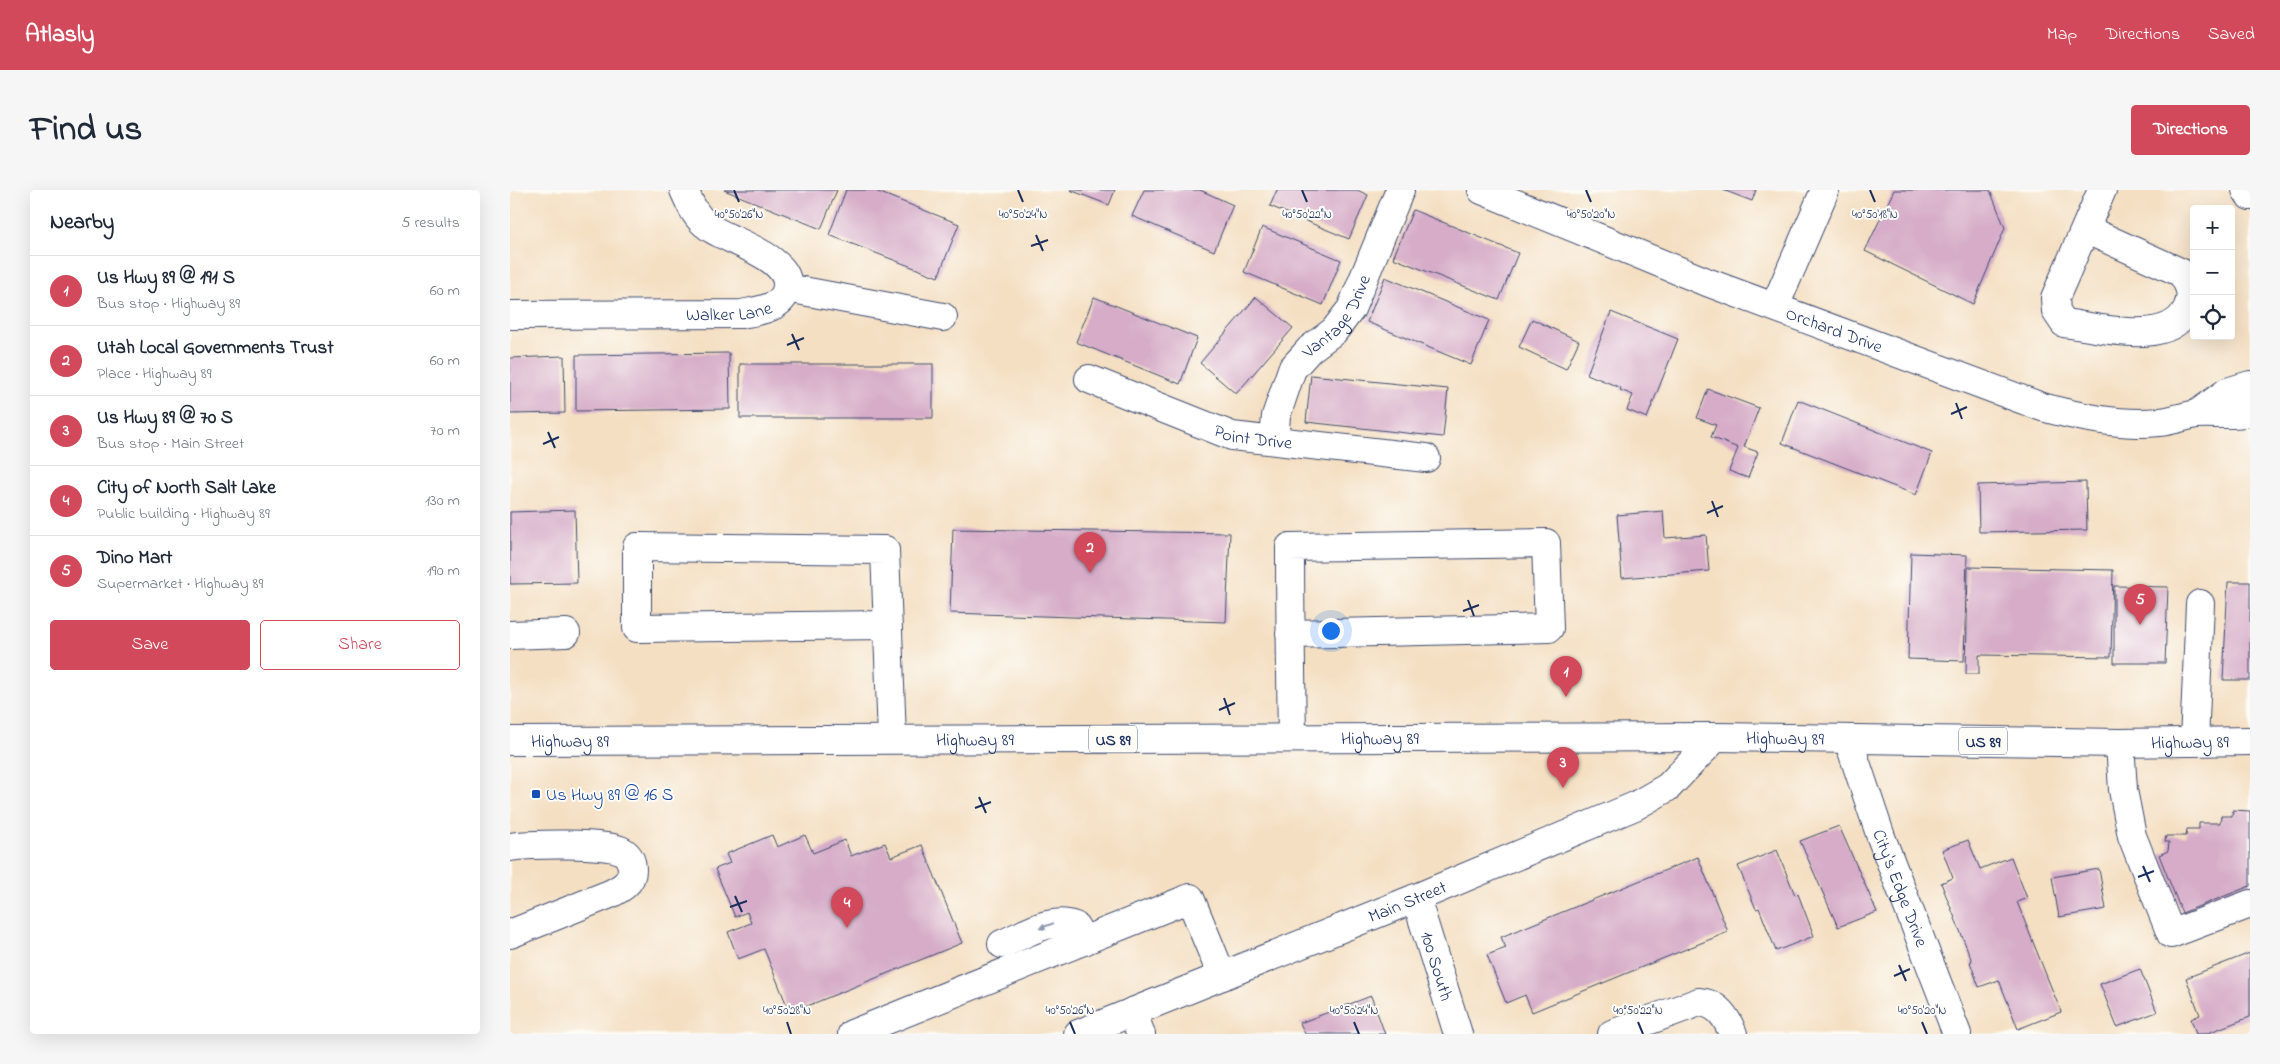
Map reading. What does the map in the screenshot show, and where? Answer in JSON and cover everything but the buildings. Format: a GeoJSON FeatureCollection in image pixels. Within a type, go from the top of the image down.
{"type":"FeatureCollection","features":[{"type":"Feature","properties":{"kind":"main road","name":"Walker Lane"},"geometry":{"type":"LineString","coordinates":[[510,315],[741,314],[771,306],[784,296],[787,288],[786,278],[780,269],[766,255],[718,233],[702,222],[692,208],[684,190]]}},
{"type":"Feature","properties":{"kind":"main road","name":"Vantage Drive"},"geometry":{"type":"LineString","coordinates":[[1274,440],[1276,416],[1292,369],[1310,349],[1339,326],[1351,309],[1400,190]]}},
{"type":"Feature","properties":{"kind":"main road","name":"Orchard Drive"},"geometry":{"type":"LineString","coordinates":[[1482,190],[1704,280],[2014,398],[2074,415],[2103,420],[2159,422],[2197,414],[2238,415],[2250,412]]}},
{"type":"Feature","properties":{"kind":"main road"},"geometry":{"type":"LineString","coordinates":[[1776,306],[1825,190]]}},
{"type":"Feature","properties":{"kind":"main road"},"geometry":{"type":"LineString","coordinates":[[2085,229],[2182,273],[2189,285],[2192,298],[2183,316],[2168,327],[2146,334],[2064,323],[2056,311],[2055,298],[2085,229],[2102,190]]}},
{"type":"Feature","properties":{"kind":"main road"},"geometry":{"type":"LineString","coordinates":[[2248,190],[2250,196]]}},
{"type":"Feature","properties":{"kind":"main road"},"geometry":{"type":"LineString","coordinates":[[787,288],[943,317]]}},
{"type":"Feature","properties":{"kind":"main road","name":"Point Drive"},"geometry":{"type":"LineString","coordinates":[[1089,379],[1212,430],[1232,436],[1426,458]]}},
{"type":"Feature","properties":{"kind":"main road","name":"Orchard Drive"},"geometry":{"type":"LineString","coordinates":[[2197,414],[2227,392],[2250,384]]}},
{"type":"Feature","properties":{"kind":"main road"},"geometry":{"type":"LineString","coordinates":[[1290,634],[1549,628],[1546,544],[1290,547],[1290,634],[1292,738]]}},
{"type":"Feature","properties":{"kind":"main road"},"geometry":{"type":"LineString","coordinates":[[887,626],[637,628],[637,547],[885,550],[892,740]]}},
{"type":"Feature","properties":{"kind":"main road"},"geometry":{"type":"LineString","coordinates":[[2194,742],[2200,604]]}},
{"type":"Feature","properties":{"kind":"main road"},"geometry":{"type":"LineString","coordinates":[[510,635],[566,633]]}},
{"type":"Feature","properties":{"kind":"main road","name":"Highway 89"},"geometry":{"type":"LineString","coordinates":[[510,741],[1716,737],[2120,743],[2250,742]]}},
{"type":"Feature","properties":{"kind":"main road","name":"Main Street"},"geometry":{"type":"LineString","coordinates":[[1078,1034],[1137,1023],[1222,976],[1615,815],[1668,787],[1716,737]]}},
{"type":"Feature","properties":{"kind":"main road","name":"City's Edge Drive"},"geometry":{"type":"LineString","coordinates":[[1848,738],[1882,837],[1957,1034]]}},
{"type":"Feature","properties":{"kind":"main road"},"geometry":{"type":"LineString","coordinates":[[2120,743],[2123,790],[2132,836],[2171,934],[2250,904]]}},
{"type":"Feature","properties":{"kind":"main road"},"geometry":{"type":"LineString","coordinates":[[510,848],[596,846],[613,848],[628,856],[632,864],[632,873],[630,880],[617,890],[510,934]]}},
{"type":"Feature","properties":{"kind":"main road"},"geometry":{"type":"LineString","coordinates":[[852,1034],[1190,898],[1222,976]]}},
{"type":"Feature","properties":{"kind":"main road","name":"100 South"},"geometry":{"type":"LineString","coordinates":[[1416,898],[1458,1034]]}},
{"type":"Feature","properties":{"kind":"main road"},"geometry":{"type":"LineString","coordinates":[[1002,944],[1049,925],[1062,922],[1075,926],[1084,941]]}},
{"type":"Feature","properties":{"kind":"main road"},"geometry":{"type":"LineString","coordinates":[[1612,1034],[1699,1002],[1706,1002],[1721,1012],[1733,1034]]}},
{"type":"Feature","properties":{"kind":"place","name":"Utah Local Governments Trust"},"geometry":{"type":"Point","coordinates":[1090,573]}},
{"type":"Feature","properties":{"kind":"place","name":"Dino Mart"},"geometry":{"type":"Point","coordinates":[2140,625]}},
{"type":"Feature","properties":{"kind":"place","name":"Us Hwy 89 @ 191 S"},"geometry":{"type":"Point","coordinates":[1566,697]}},
{"type":"Feature","properties":{"kind":"place","name":"Us Hwy 89 @ 70 S"},"geometry":{"type":"Point","coordinates":[1563,788]}},
{"type":"Feature","properties":{"kind":"place","name":"Us Hwy 89 @ 16 S"},"geometry":{"type":"Point","coordinates":[536,794]}},
{"type":"Feature","properties":{"kind":"place","name":"City of North Salt Lake"},"geometry":{"type":"Point","coordinates":[847,928]}}]}
